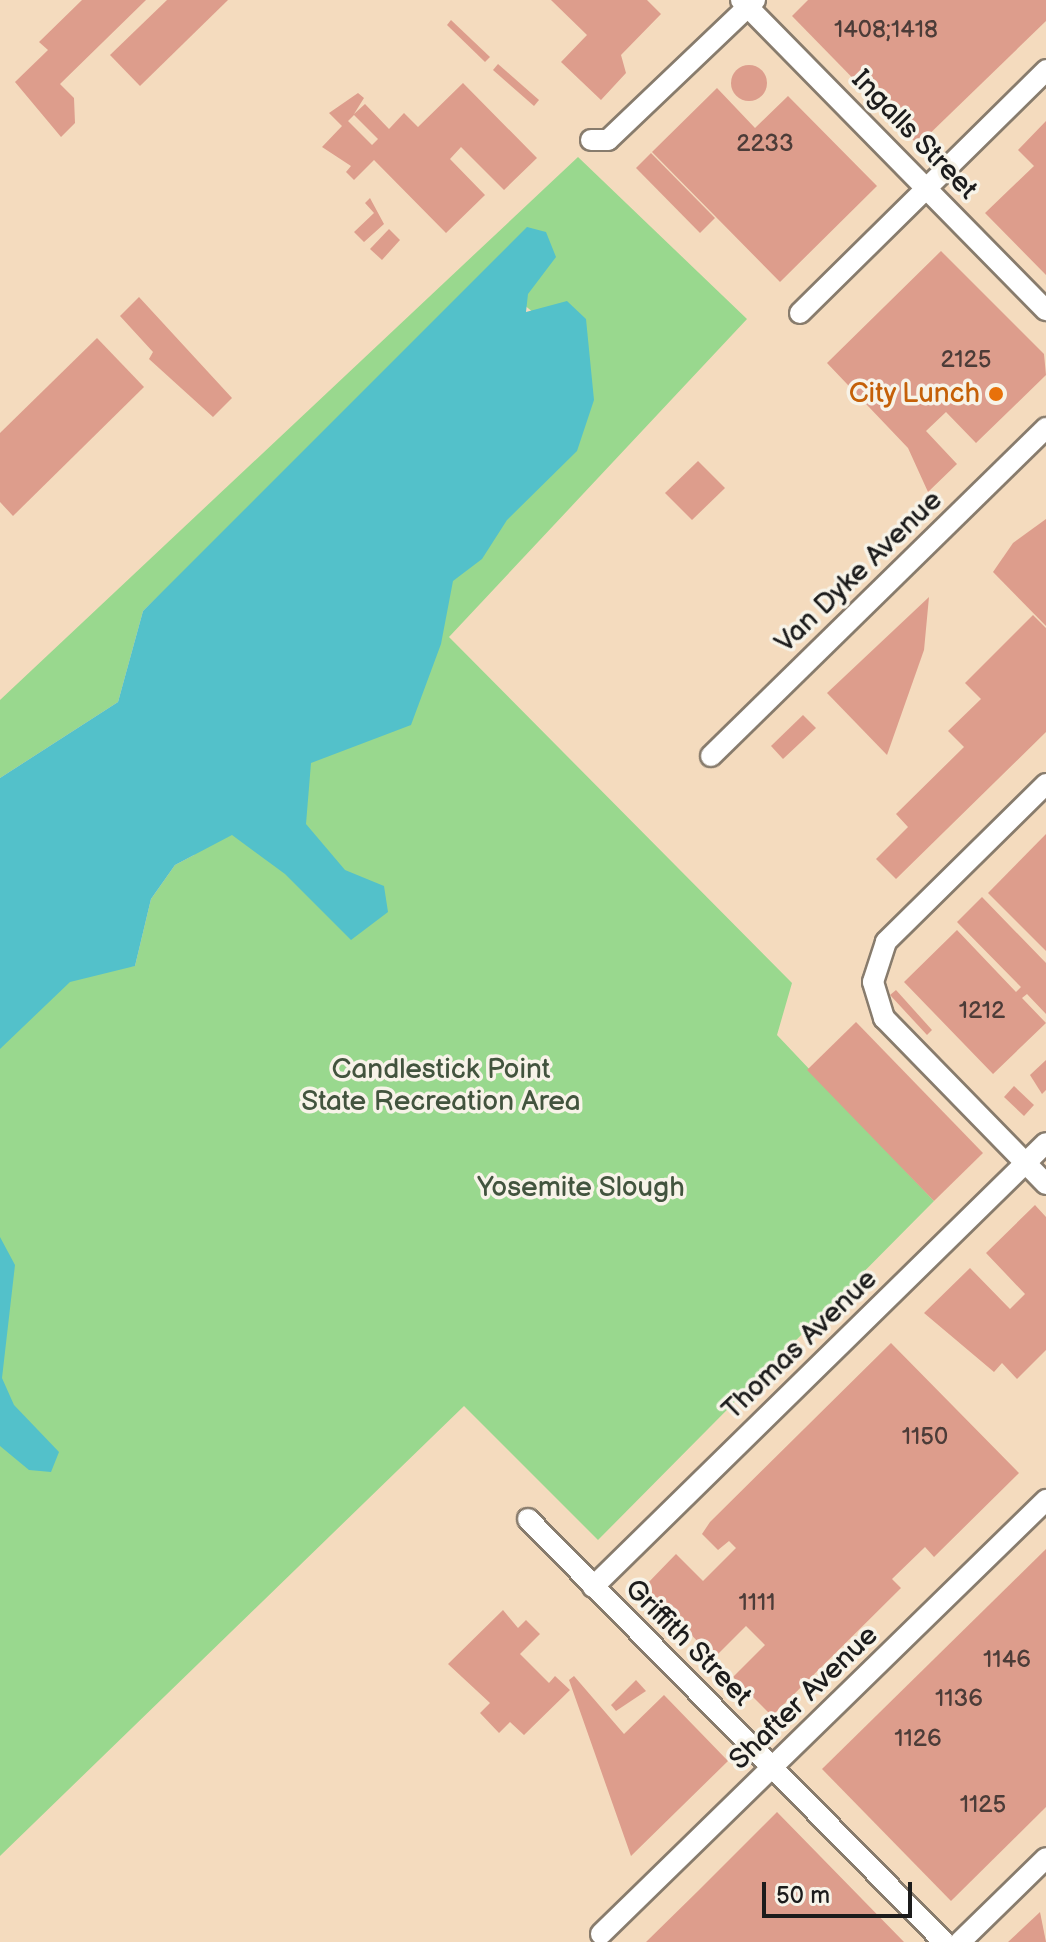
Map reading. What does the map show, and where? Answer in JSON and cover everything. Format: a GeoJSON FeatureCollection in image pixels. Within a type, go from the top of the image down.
{"type":"FeatureCollection","features":[{"type":"Feature","properties":{"kind":"street"},"geometry":{"type":"LineString","coordinates":[[599,140],[748,2]]}},
{"type":"Feature","properties":{"kind":"street","name":"Ingalls Street"},"geometry":{"type":"LineString","coordinates":[[748,2],[1046,310]]}},
{"type":"Feature","properties":{"kind":"street"},"geometry":{"type":"LineString","coordinates":[[800,313],[1046,70]]}},
{"type":"Feature","properties":{"kind":"street","name":"Van Dyke Avenue"},"geometry":{"type":"LineString","coordinates":[[711,756],[1046,428]]}},
{"type":"Feature","properties":{"kind":"street"},"geometry":{"type":"LineString","coordinates":[[1046,784],[886,942],[873,982],[884,1018],[1046,1184]]}},
{"type":"Feature","properties":{"kind":"street","name":"Thomas Avenue"},"geometry":{"type":"LineString","coordinates":[[593,1587],[1046,1143]]}},
{"type":"Feature","properties":{"kind":"street","name":"Shafter Avenue"},"geometry":{"type":"LineString","coordinates":[[601,1934],[1046,1500]]}},
{"type":"Feature","properties":{"kind":"street","name":"Griffith Street"},"geometry":{"type":"LineString","coordinates":[[528,1519],[944,1942]]}},
{"type":"Feature","properties":{"kind":"street"},"geometry":{"type":"LineString","coordinates":[[960,1942],[1046,1858]]}},
{"type":"Feature","properties":{"kind":"green space","name":"Candlestick Point State Recreation Area"},"geometry":{"type":"Polygon","coordinates":[[[578,157],[747,319],[449,637],[792,983],[777,1035],[934,1201],[598,1540],[464,1406],[0,1856],[0,1027],[56,971],[135,966],[151,899],[175,865],[194,855],[545,322],[490,277],[143,611],[118,702],[0,778],[0,700],[578,157]]]}},
{"type":"Feature","properties":{"kind":"water"},"geometry":{"type":"Polygon","coordinates":[[[527,227],[546,232],[556,257],[528,294],[526,312],[567,301],[586,319],[594,400],[577,451],[507,520],[482,559],[453,581],[441,644],[411,725],[311,763],[306,824],[345,870],[384,886],[388,912],[351,940],[285,874],[232,835],[175,865],[151,899],[135,966],[70,982],[0,1049],[0,778],[118,702],[143,611],[527,227]]]}},
{"type":"Feature","properties":{"kind":"water"},"geometry":{"type":"Polygon","coordinates":[[[0,1237],[15,1265],[2,1378],[14,1405],[59,1452],[51,1472],[29,1470],[0,1446],[0,1237]]]}},
{"type":"Feature","properties":{"kind":"building"},"geometry":{"type":"Polygon","coordinates":[[[82,0],[146,0],[60,84],[74,98],[75,123],[61,137],[15,82],[48,50],[39,42],[82,0]]]}},
{"type":"Feature","properties":{"kind":"building"},"geometry":{"type":"Polygon","coordinates":[[[167,0],[228,0],[140,86],[110,55],[167,0]]]}},
{"type":"Feature","properties":{"kind":"building"},"geometry":{"type":"Polygon","coordinates":[[[551,0],[647,0],[661,14],[621,55],[626,73],[601,100],[561,62],[587,35],[551,0]]]}},
{"type":"Feature","properties":{"kind":"building"},"geometry":{"type":"Polygon","coordinates":[[[808,0],[1046,0],[1046,21],[918,145],[792,16],[808,0]]]}},
{"type":"Feature","properties":{"kind":"building"},"geometry":{"type":"Polygon","coordinates":[[[451,20],[490,57],[485,62],[447,25],[451,20]]]}},
{"type":"Feature","properties":{"kind":"building"},"geometry":{"type":"Polygon","coordinates":[[[498,64],[539,100],[534,106],[493,70],[498,64]]]}},
{"type":"Feature","properties":{"kind":"building"},"geometry":{"type":"Polygon","coordinates":[[[749,65],[762,70],[767,83],[762,96],[749,101],[736,96],[731,83],[736,70],[749,65]]]}},
{"type":"Feature","properties":{"kind":"building"},"geometry":{"type":"Polygon","coordinates":[[[463,83],[537,158],[504,190],[461,147],[450,159],[485,195],[446,233],[374,160],[354,180],[346,172],[351,166],[322,147],[342,126],[329,113],[358,93],[364,98],[354,114],[365,104],[389,129],[404,113],[418,127],[463,83]],[[354,115],[348,121],[372,145],[378,139],[354,115]]]}},
{"type":"Feature","properties":{"kind":"building"},"geometry":{"type":"Polygon","coordinates":[[[717,88],[755,128],[788,96],[877,186],[780,282],[652,152],[717,88]]]}},
{"type":"Feature","properties":{"kind":"building"},"geometry":{"type":"Polygon","coordinates":[[[1046,121],[1046,275],[985,213],[1034,166],[1018,150],[1046,121]]]}},
{"type":"Feature","properties":{"kind":"building"},"geometry":{"type":"Polygon","coordinates":[[[651,153],[715,218],[700,233],[636,168],[651,153]]]}},
{"type":"Feature","properties":{"kind":"building"},"geometry":{"type":"Polygon","coordinates":[[[370,198],[384,224],[364,242],[354,232],[374,213],[365,203],[370,198]]]}},
{"type":"Feature","properties":{"kind":"building"},"geometry":{"type":"Polygon","coordinates":[[[389,229],[400,240],[382,260],[370,249],[389,229]]]}},
{"type":"Feature","properties":{"kind":"building"},"geometry":{"type":"Polygon","coordinates":[[[941,251],[1044,354],[1046,375],[976,443],[946,412],[926,431],[957,464],[928,492],[908,448],[827,363],[941,251]]]}},
{"type":"Feature","properties":{"kind":"building"},"geometry":{"type":"Polygon","coordinates":[[[139,297],[232,398],[213,417],[149,359],[153,352],[120,316],[139,297]]]}},
{"type":"Feature","properties":{"kind":"building"},"geometry":{"type":"Polygon","coordinates":[[[97,338],[144,387],[13,516],[0,502],[0,433],[97,338]]]}},
{"type":"Feature","properties":{"kind":"building"},"geometry":{"type":"Polygon","coordinates":[[[698,461],[725,488],[692,520],[665,493],[698,461]]]}},
{"type":"Feature","properties":{"kind":"building"},"geometry":{"type":"Polygon","coordinates":[[[1046,519],[1046,626],[993,572],[1013,543],[1046,519]]]}},
{"type":"Feature","properties":{"kind":"building"},"geometry":{"type":"Polygon","coordinates":[[[929,597],[924,650],[887,755],[827,693],[929,597]]]}},
{"type":"Feature","properties":{"kind":"building"},"geometry":{"type":"Polygon","coordinates":[[[1033,615],[1046,628],[1046,732],[896,879],[876,859],[908,827],[896,814],[964,747],[948,731],[981,699],[965,683],[1033,615]]]}},
{"type":"Feature","properties":{"kind":"building"},"geometry":{"type":"Polygon","coordinates":[[[803,715],[816,728],[783,759],[771,746],[803,715]]]}},
{"type":"Feature","properties":{"kind":"building"},"geometry":{"type":"Polygon","coordinates":[[[1046,834],[1046,951],[988,893],[1046,834]]]}},
{"type":"Feature","properties":{"kind":"building"},"geometry":{"type":"Polygon","coordinates":[[[982,897],[1046,963],[1046,1014],[1027,994],[1022,998],[1046,1023],[993,1074],[904,982],[957,930],[1016,992],[1021,987],[957,922],[982,897]]]}},
{"type":"Feature","properties":{"kind":"building"},"geometry":{"type":"Polygon","coordinates":[[[896,990],[932,1030],[927,1035],[890,995],[896,990]]]}},
{"type":"Feature","properties":{"kind":"building"},"geometry":{"type":"Polygon","coordinates":[[[856,1022],[983,1153],[934,1201],[807,1070],[856,1022]]]}},
{"type":"Feature","properties":{"kind":"building"},"geometry":{"type":"Polygon","coordinates":[[[1046,1060],[1046,1090],[1042,1094],[1030,1075],[1046,1060]]]}},
{"type":"Feature","properties":{"kind":"building"},"geometry":{"type":"Polygon","coordinates":[[[1014,1086],[1034,1105],[1024,1116],[1004,1097],[1014,1086]]]}},
{"type":"Feature","properties":{"kind":"building"},"geometry":{"type":"Polygon","coordinates":[[[1035,1205],[1046,1217],[1046,1350],[1017,1379],[1002,1363],[994,1372],[924,1313],[970,1268],[1010,1309],[1025,1294],[986,1253],[1035,1205]]]}},
{"type":"Feature","properties":{"kind":"building"},"geometry":{"type":"Polygon","coordinates":[[[891,1343],[1019,1473],[934,1557],[925,1547],[892,1579],[901,1588],[772,1716],[733,1677],[765,1645],[746,1626],[714,1658],[644,1587],[676,1554],[703,1581],[736,1548],[729,1541],[718,1550],[702,1534],[710,1522],[891,1343]]]}},
{"type":"Feature","properties":{"kind":"building"},"geometry":{"type":"Polygon","coordinates":[[[1046,1549],[1046,1807],[951,1901],[822,1769],[1046,1549]]]}},
{"type":"Feature","properties":{"kind":"building"},"geometry":{"type":"Polygon","coordinates":[[[503,1610],[518,1628],[526,1620],[540,1634],[520,1654],[549,1683],[555,1676],[570,1690],[524,1735],[510,1722],[499,1733],[480,1713],[490,1703],[448,1664],[503,1610]]]}},
{"type":"Feature","properties":{"kind":"building"},"geometry":{"type":"Polygon","coordinates":[[[574,1676],[624,1734],[664,1695],[728,1761],[631,1856],[569,1680],[574,1676]]]}},
{"type":"Feature","properties":{"kind":"building"},"geometry":{"type":"Polygon","coordinates":[[[636,1680],[646,1691],[616,1711],[611,1705],[636,1680]]]}},
{"type":"Feature","properties":{"kind":"building"},"geometry":{"type":"Polygon","coordinates":[[[777,1812],[904,1942],[646,1942],[698,1891],[777,1812]]]}},
{"type":"Feature","properties":{"kind":"building"},"geometry":{"type":"Polygon","coordinates":[[[1040,1912],[1046,1942],[1008,1942],[1040,1912]]]}},
{"type":"Feature","properties":{"kind":"place","name":"City Lunch"},"geometry":{"type":"Point","coordinates":[996,394]}},
{"type":"Feature","properties":{"kind":"park label","name":"Yosemite Slough"},"geometry":{"type":"Point","coordinates":[581,1188]}}]}
